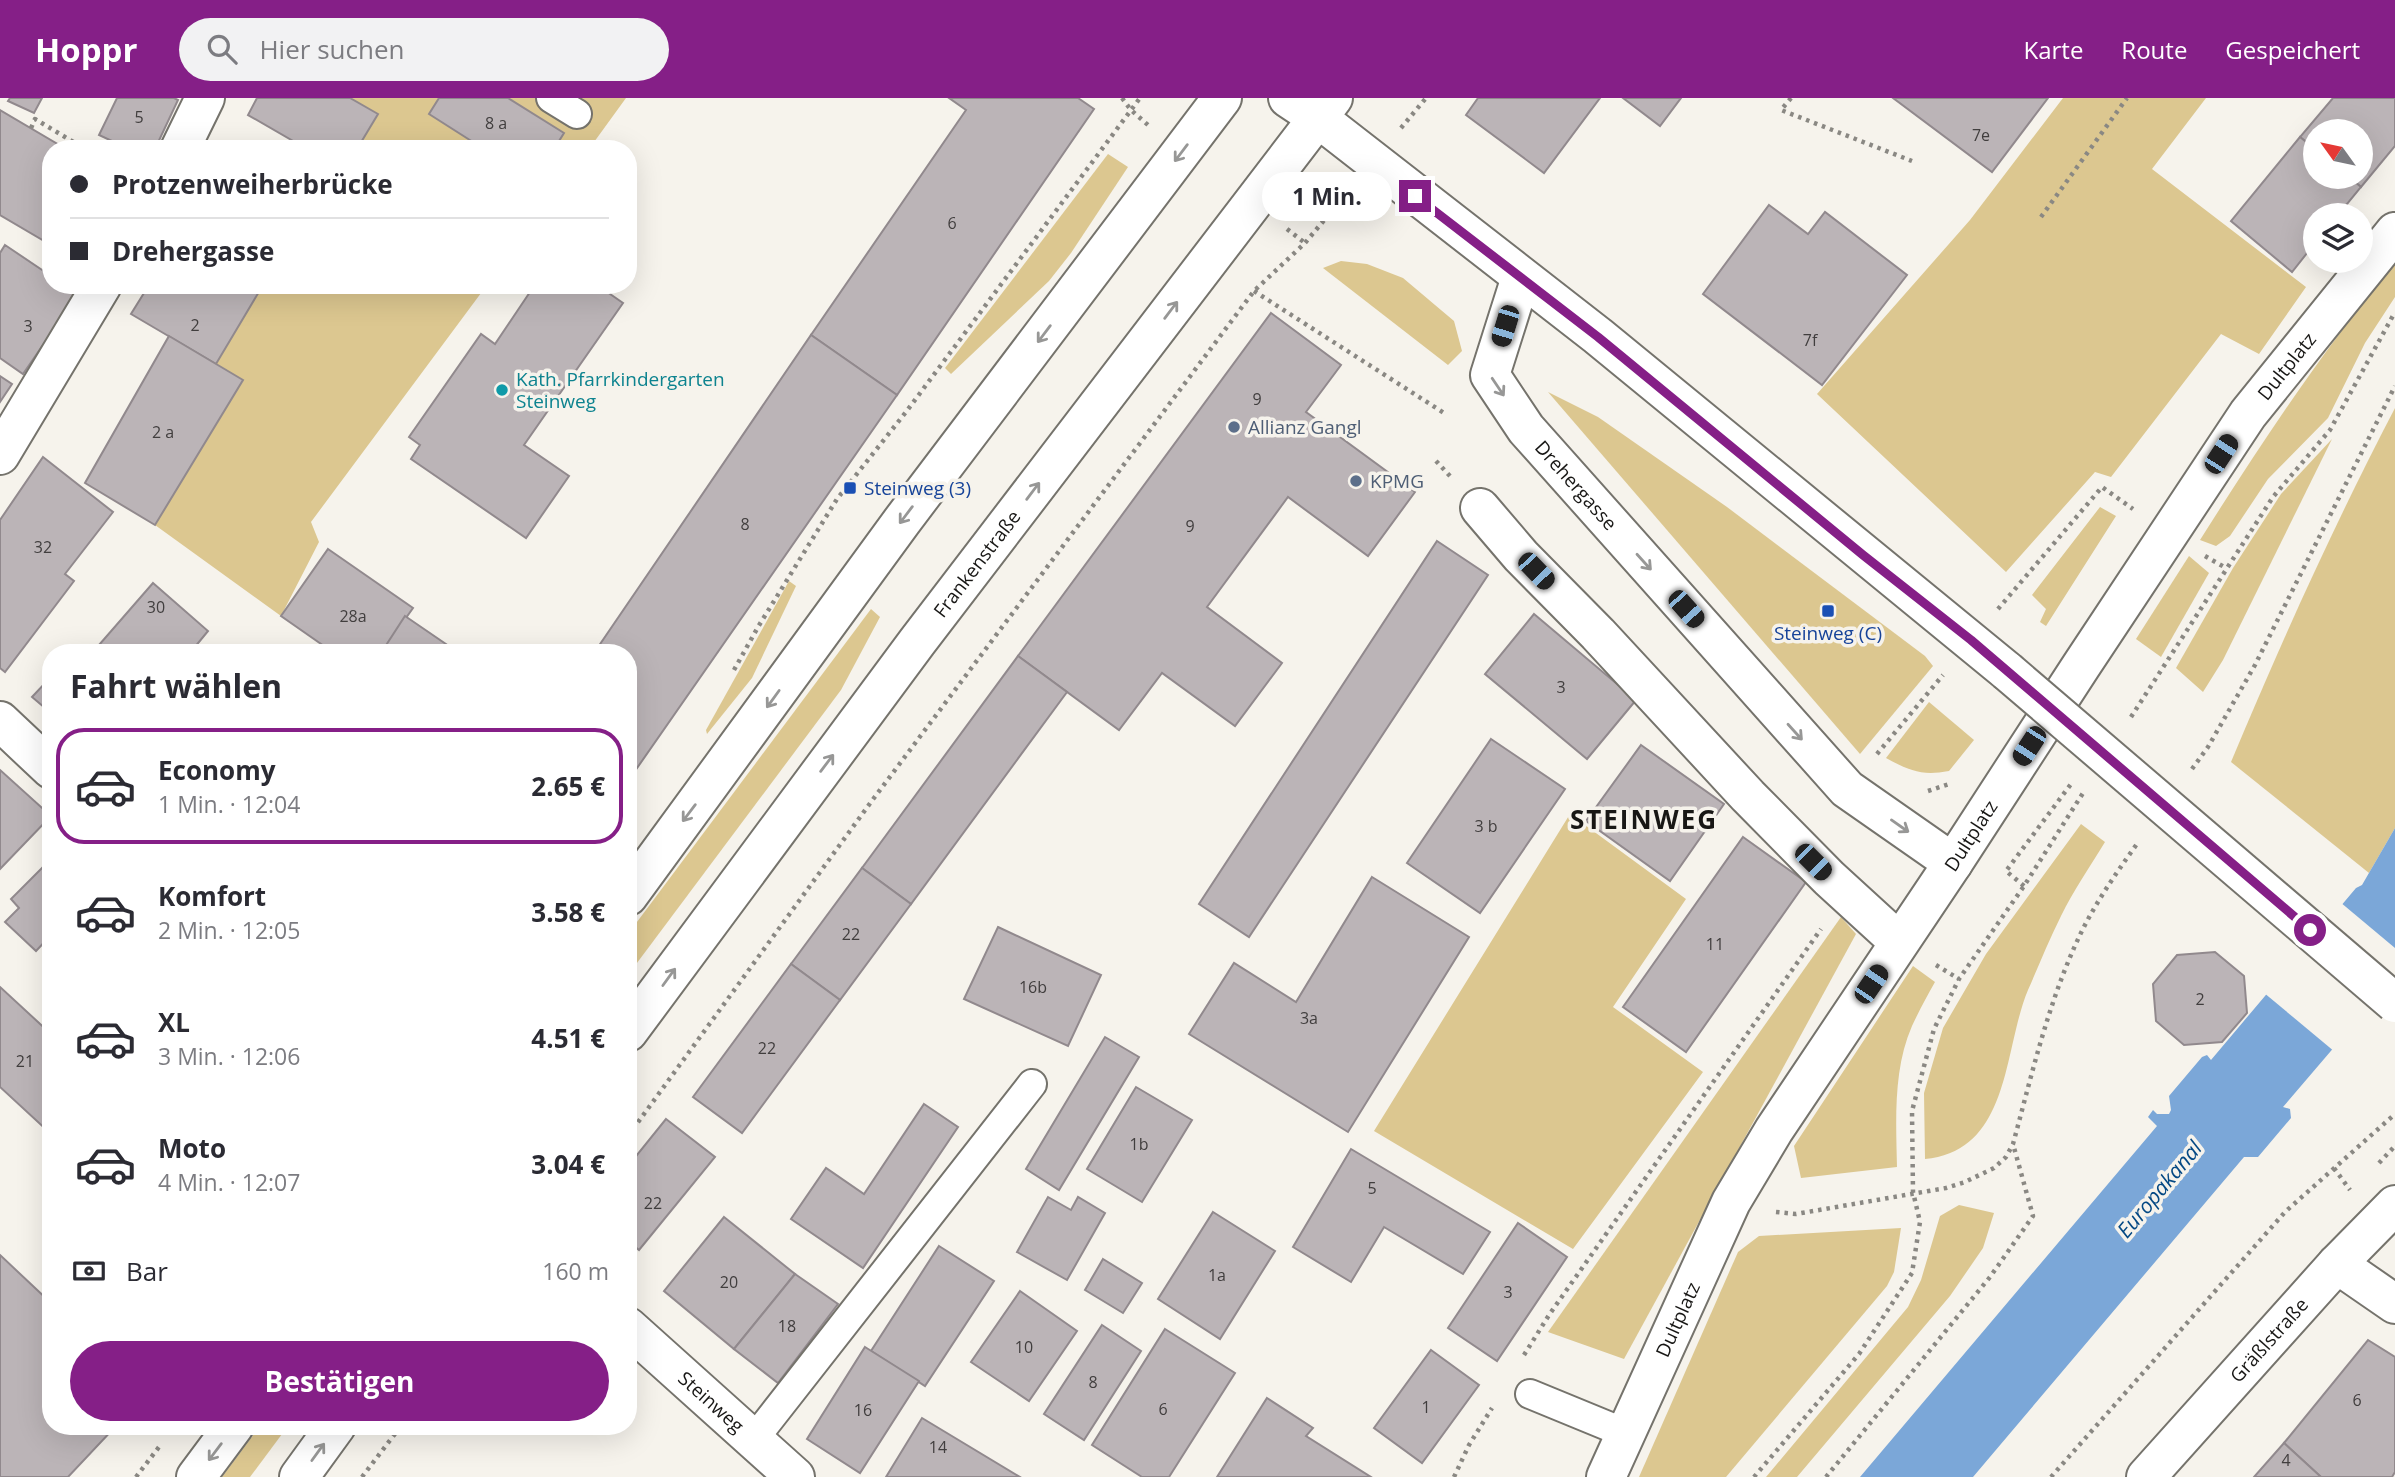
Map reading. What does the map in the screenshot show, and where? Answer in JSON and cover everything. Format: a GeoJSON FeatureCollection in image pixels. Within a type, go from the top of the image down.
{"type":"FeatureCollection","features":[{"type":"Feature","properties":{"kind":"street"},"geometry":{"type":"LineString","coordinates":[[184,140],[205,98]]}},
{"type":"Feature","properties":{"kind":"street"},"geometry":{"type":"LineString","coordinates":[[637,883],[902,521],[1222,98]]}},
{"type":"Feature","properties":{"kind":"street"},"geometry":{"type":"LineString","coordinates":[[1313,105],[1373,162],[1598,337],[1863,555],[1971,640],[2395,1003]]}},
{"type":"Feature","properties":{"kind":"street","name":"Frankenstraße"},"geometry":{"type":"LineString","coordinates":[[637,1020],[1313,105]]}},
{"type":"Feature","properties":{"kind":"street","name":"Dultplatz"},"geometry":{"type":"LineString","coordinates":[[1606,1477],[1731,1202],[1774,1130],[2248,414],[2395,232]]}},
{"type":"Feature","properties":{"kind":"street","name":"Drehergasse"},"geometry":{"type":"LineString","coordinates":[[1521,277],[1490,375],[1526,429],[1847,789],[1953,863]]}},
{"type":"Feature","properties":{"kind":"street"},"geometry":{"type":"LineString","coordinates":[[0,455],[98,294]]}},
{"type":"Feature","properties":{"kind":"street"},"geometry":{"type":"LineString","coordinates":[[1480,508],[1521,556],[1598,634],[1748,796],[1845,894],[1899,942]]}},
{"type":"Feature","properties":{"kind":"street"},"geometry":{"type":"LineString","coordinates":[[0,721],[42,761]]}},
{"type":"Feature","properties":{"kind":"street","name":"Gräßlstraße"},"geometry":{"type":"LineString","coordinates":[[2146,1477],[2337,1264],[2395,1205]]}},
{"type":"Feature","properties":{"kind":"street"},"geometry":{"type":"LineString","coordinates":[[2337,1264],[2395,1304]]}},
{"type":"Feature","properties":{"kind":"street","name":"Steinweg"},"geometry":{"type":"LineString","coordinates":[[637,1335],[796,1477]]}},
{"type":"Feature","properties":{"kind":"street"},"geometry":{"type":"LineString","coordinates":[[196,1477],[227,1435]]}},
{"type":"Feature","properties":{"kind":"street"},"geometry":{"type":"LineString","coordinates":[[299,1477],[329,1435]]}},
{"type":"Feature","properties":{"kind":"lane"},"geometry":{"type":"LineString","coordinates":[[551,98],[577,114]]}},
{"type":"Feature","properties":{"kind":"lane"},"geometry":{"type":"LineString","coordinates":[[754,1439],[1032,1084]]}},
{"type":"Feature","properties":{"kind":"lane"},"geometry":{"type":"LineString","coordinates":[[1530,1394],[1625,1433]]}},
{"type":"Feature","properties":{"kind":"path"},"geometry":{"type":"LineString","coordinates":[[1122,98],[1131,110]]}},
{"type":"Feature","properties":{"kind":"path"},"geometry":{"type":"LineString","coordinates":[[732,673],[837,499],[906,412],[1140,98]]}},
{"type":"Feature","properties":{"kind":"path"},"geometry":{"type":"LineString","coordinates":[[1791,98],[1781,110],[1912,161]]}},
{"type":"Feature","properties":{"kind":"path"},"geometry":{"type":"LineString","coordinates":[[2041,217],[2127,98]]}},
{"type":"Feature","properties":{"kind":"path"},"geometry":{"type":"LineString","coordinates":[[30,128],[35,119],[70,140]]}},
{"type":"Feature","properties":{"kind":"path"},"geometry":{"type":"LineString","coordinates":[[637,1124],[871,802],[1254,291],[1305,243],[1373,162]]}},
{"type":"Feature","properties":{"kind":"path"},"geometry":{"type":"LineString","coordinates":[[1254,291],[1444,412]]}},
{"type":"Feature","properties":{"kind":"path"},"geometry":{"type":"LineString","coordinates":[[2129,721],[2273,497],[2330,430],[2395,312]]}},
{"type":"Feature","properties":{"kind":"path"},"geometry":{"type":"LineString","coordinates":[[2208,747],[2255,666],[2395,386]]}},
{"type":"Feature","properties":{"kind":"path"},"geometry":{"type":"LineString","coordinates":[[1847,789],[2063,532]]}},
{"type":"Feature","properties":{"kind":"path"},"geometry":{"type":"LineString","coordinates":[[2024,886],[2006,871],[2098,749]]}},
{"type":"Feature","properties":{"kind":"path"},"geometry":{"type":"LineString","coordinates":[[1754,1477],[1858,1354],[1912,1273],[1920,1222],[1913,1192],[1912,1111],[1934,1029],[1959,979],[2024,886],[2084,792]]}},
{"type":"Feature","properties":{"kind":"path"},"geometry":{"type":"LineString","coordinates":[[1731,1202],[1770,1212],[1796,1213],[1946,1188],[1994,1168],[2006,1157],[2013,1144],[2050,1011],[2078,939],[2098,901],[2130,853]]}},
{"type":"Feature","properties":{"kind":"path"},"geometry":{"type":"LineString","coordinates":[[1549,1315],[1845,894]]}},
{"type":"Feature","properties":{"kind":"path"},"geometry":{"type":"LineString","coordinates":[[2051,1477],[2285,1212],[2395,1114]]}},
{"type":"Feature","properties":{"kind":"path"},"geometry":{"type":"LineString","coordinates":[[1826,1477],[1990,1277],[2033,1216],[2013,1144]]}},
{"type":"Feature","properties":{"kind":"path"},"geometry":{"type":"LineString","coordinates":[[2334,1168],[2352,1194]]}},
{"type":"Feature","properties":{"kind":"path"},"geometry":{"type":"LineString","coordinates":[[362,1477],[394,1435]]}},
{"type":"Feature","properties":{"kind":"path"},"geometry":{"type":"LineString","coordinates":[[136,1477],[167,1436]]}},
{"type":"Feature","properties":{"kind":"shaded area"},"geometry":{"type":"Polygon","coordinates":[[[350,98],[626,98],[596,140],[362,140],[377,114],[350,98]]]}},
{"type":"Feature","properties":{"kind":"shaded area"},"geometry":{"type":"Polygon","coordinates":[[[2063,98],[2206,98],[2152,169],[2306,287],[2259,354],[2221,334],[2111,477],[2095,472],[2006,572],[1817,394],[1970,220],[2063,98]]]}},
{"type":"Feature","properties":{"kind":"shaded area"},"geometry":{"type":"Polygon","coordinates":[[[1108,154],[1128,167],[1071,253],[1049,281],[951,374],[945,368],[1108,154]]]}},
{"type":"Feature","properties":{"kind":"shaded area"},"geometry":{"type":"Polygon","coordinates":[[[1341,261],[1367,264],[1403,278],[1454,321],[1462,351],[1448,365],[1323,268],[1341,261]]]}},
{"type":"Feature","properties":{"kind":"shaded area"},"geometry":{"type":"Polygon","coordinates":[[[2395,263],[2395,297],[2365,343],[2328,418],[2268,479],[2230,536],[2216,546],[2200,540],[2293,399],[2342,330],[2395,263]]]}},
{"type":"Feature","properties":{"kind":"shaded area"},"geometry":{"type":"Polygon","coordinates":[[[258,294],[480,294],[311,522],[319,542],[281,616],[155,525],[243,381],[216,364],[258,294]]]}},
{"type":"Feature","properties":{"kind":"shaded area"},"geometry":{"type":"Polygon","coordinates":[[[1548,392],[1598,417],[1727,507],[1925,656],[1933,666],[1860,754],[1548,392]]]}},
{"type":"Feature","properties":{"kind":"shaded area"},"geometry":{"type":"Polygon","coordinates":[[[2395,408],[2395,828],[2369,873],[2231,762],[2309,583],[2395,408]]]}},
{"type":"Feature","properties":{"kind":"shaded area"},"geometry":{"type":"Polygon","coordinates":[[[2332,439],[2223,660],[2203,692],[2176,668],[2233,568],[2281,494],[2332,439]]]}},
{"type":"Feature","properties":{"kind":"shaded area"},"geometry":{"type":"Polygon","coordinates":[[[2100,507],[2116,516],[2046,626],[2040,622],[2046,609],[2032,595],[2100,507]]]}},
{"type":"Feature","properties":{"kind":"shaded area"},"geometry":{"type":"Polygon","coordinates":[[[2189,556],[2209,573],[2161,657],[2136,639],[2189,556]]]}},
{"type":"Feature","properties":{"kind":"shaded area"},"geometry":{"type":"Polygon","coordinates":[[[789,581],[796,586],[752,678],[707,734],[706,730],[789,581]]]}},
{"type":"Feature","properties":{"kind":"shaded area"},"geometry":{"type":"Polygon","coordinates":[[[871,609],[880,617],[841,690],[637,963],[637,922],[871,609]]]}},
{"type":"Feature","properties":{"kind":"shaded area"},"geometry":{"type":"Polygon","coordinates":[[[1929,702],[1974,740],[1949,771],[1916,771],[1886,758],[1929,702]]]}},
{"type":"Feature","properties":{"kind":"shaded area"},"geometry":{"type":"Polygon","coordinates":[[[1570,814],[1686,899],[1613,1007],[1703,1072],[1573,1249],[1374,1131],[1570,814]]]}},
{"type":"Feature","properties":{"kind":"shaded area"},"geometry":{"type":"Polygon","coordinates":[[[2081,824],[2105,842],[2066,907],[2028,990],[1999,1094],[1989,1118],[1974,1138],[1953,1152],[1925,1159],[1924,1093],[1943,1028],[1986,954],[2081,824]]]}},
{"type":"Feature","properties":{"kind":"shaded area"},"geometry":{"type":"Polygon","coordinates":[[[1841,917],[1856,934],[1624,1359],[1548,1332],[1841,917]]]}},
{"type":"Feature","properties":{"kind":"shaded area"},"geometry":{"type":"Polygon","coordinates":[[[1913,966],[1935,982],[1912,1026],[1902,1060],[1897,1095],[1897,1167],[1801,1178],[1794,1146],[1913,966]]]}},
{"type":"Feature","properties":{"kind":"shaded area"},"geometry":{"type":"Polygon","coordinates":[[[1959,1205],[1994,1213],[1983,1248],[1950,1296],[1797,1477],[1766,1477],[1908,1307],[1921,1280],[1940,1216],[1959,1205]]]}},
{"type":"Feature","properties":{"kind":"shaded area"},"geometry":{"type":"Polygon","coordinates":[[[1901,1228],[1894,1272],[1887,1286],[1726,1477],[1639,1477],[1738,1252],[1759,1236],[1901,1228]]]}},
{"type":"Feature","properties":{"kind":"shaded area"},"geometry":{"type":"Polygon","coordinates":[[[253,1435],[281,1435],[250,1477],[222,1477],[253,1435]]]}},
{"type":"Feature","properties":{"kind":"water","name":"Europakanal"},"geometry":{"type":"Polygon","coordinates":[[[2395,828],[2395,976],[2283,1107],[2290,1109],[2291,1118],[2258,1157],[2244,1157],[1973,1477],[1860,1477],[2157,1126],[2148,1117],[2153,1110],[2157,1114],[2169,1114],[2169,1096],[2202,1057],[2207,1055],[2211,1060],[2356,888],[2362,885],[2395,828]]]}},
{"type":"Feature","properties":{"kind":"pier"},"geometry":{"type":"Polygon","coordinates":[[[2340,902],[2395,948],[2395,982],[2335,1052],[2263,992],[2340,902]]]}},
{"type":"Feature","properties":{"kind":"building"},"geometry":{"type":"Polygon","coordinates":[[[10,98],[42,98],[34,113],[8,101],[10,98]]]}},
{"type":"Feature","properties":{"kind":"building"},"geometry":{"type":"Polygon","coordinates":[[[117,98],[178,100],[159,140],[110,140],[99,135],[117,98]]]}},
{"type":"Feature","properties":{"kind":"building"},"geometry":{"type":"Polygon","coordinates":[[[257,98],[350,98],[378,114],[362,140],[291,140],[248,115],[257,98]]]}},
{"type":"Feature","properties":{"kind":"building"},"geometry":{"type":"Polygon","coordinates":[[[439,98],[508,98],[564,133],[560,140],[470,140],[429,114],[439,98]]]}},
{"type":"Feature","properties":{"kind":"building"},"geometry":{"type":"Polygon","coordinates":[[[949,98],[1078,98],[1094,109],[897,395],[811,335],[966,110],[949,98]]]}},
{"type":"Feature","properties":{"kind":"building"},"geometry":{"type":"Polygon","coordinates":[[[1478,98],[1600,98],[1544,173],[1466,115],[1478,98]]]}},
{"type":"Feature","properties":{"kind":"building"},"geometry":{"type":"Polygon","coordinates":[[[1623,98],[1681,98],[1660,126],[1623,98]]]}},
{"type":"Feature","properties":{"kind":"building"},"geometry":{"type":"Polygon","coordinates":[[[1893,98],[2048,98],[1992,172],[1893,98]]]}},
{"type":"Feature","properties":{"kind":"building"},"geometry":{"type":"Polygon","coordinates":[[[2333,98],[2395,98],[2395,146],[2373,173],[2373,119],[2315,119],[2333,98]]]}},
{"type":"Feature","properties":{"kind":"building"},"geometry":{"type":"Polygon","coordinates":[[[0,110],[51,140],[42,140],[42,240],[0,215],[0,110]]]}},
{"type":"Feature","properties":{"kind":"building"},"geometry":{"type":"Polygon","coordinates":[[[2300,137],[2303,139],[2303,189],[2359,189],[2348,203],[2303,203],[2303,258],[2292,272],[2231,221],[2300,137]]]}},
{"type":"Feature","properties":{"kind":"building"},"geometry":{"type":"Polygon","coordinates":[[[1769,205],[1808,234],[1825,212],[1907,275],[1822,385],[1703,294],[1769,205]]]}},
{"type":"Feature","properties":{"kind":"building"},"geometry":{"type":"Polygon","coordinates":[[[5,245],[42,270],[42,294],[78,294],[23,374],[0,358],[0,253],[5,245]]]}},
{"type":"Feature","properties":{"kind":"building"},"geometry":{"type":"Polygon","coordinates":[[[143,294],[258,294],[216,364],[131,314],[143,294]]]}},
{"type":"Feature","properties":{"kind":"building","name":"Kath. Pfarrkindergarten Steinweg"},"geometry":{"type":"Polygon","coordinates":[[[529,294],[610,294],[623,303],[524,445],[569,476],[526,538],[411,459],[420,445],[409,437],[481,334],[495,344],[529,294]]]}},
{"type":"Feature","properties":{"kind":"building"},"geometry":{"type":"Polygon","coordinates":[[[1271,313],[1341,365],[1306,412],[1415,492],[1368,556],[1288,497],[1207,607],[1282,663],[1235,726],[1162,673],[1119,730],[1018,656],[1271,313]]]}},
{"type":"Feature","properties":{"kind":"building"},"geometry":{"type":"Polygon","coordinates":[[[811,335],[897,395],[637,768],[637,644],[600,644],[811,335]]]}},
{"type":"Feature","properties":{"kind":"building"},"geometry":{"type":"Polygon","coordinates":[[[169,336],[243,380],[155,525],[85,483],[169,336]]]}},
{"type":"Feature","properties":{"kind":"building"},"geometry":{"type":"Polygon","coordinates":[[[0,376],[12,384],[0,402],[0,376]]]}},
{"type":"Feature","properties":{"kind":"building"},"geometry":{"type":"Polygon","coordinates":[[[43,457],[113,512],[65,574],[74,581],[5,672],[0,668],[0,520],[43,457]]]}},
{"type":"Feature","properties":{"kind":"building"},"geometry":{"type":"Polygon","coordinates":[[[1437,541],[1488,575],[1249,937],[1199,904],[1437,541]]]}},
{"type":"Feature","properties":{"kind":"building"},"geometry":{"type":"Polygon","coordinates":[[[328,549],[413,608],[387,644],[321,644],[281,616],[328,549]]]}},
{"type":"Feature","properties":{"kind":"building"},"geometry":{"type":"Polygon","coordinates":[[[153,583],[208,631],[197,644],[100,644],[153,583]]]}},
{"type":"Feature","properties":{"kind":"building"},"geometry":{"type":"Polygon","coordinates":[[[1534,614],[1636,700],[1587,759],[1485,674],[1534,614]]]}},
{"type":"Feature","properties":{"kind":"building"},"geometry":{"type":"Polygon","coordinates":[[[405,616],[446,644],[387,644],[405,616]]]}},
{"type":"Feature","properties":{"kind":"building"},"geometry":{"type":"Polygon","coordinates":[[[1018,656],[1067,692],[911,904],[862,868],[1018,656]]]}},
{"type":"Feature","properties":{"kind":"building"},"geometry":{"type":"Polygon","coordinates":[[[42,686],[42,705],[32,697],[42,686]]]}},
{"type":"Feature","properties":{"kind":"building"},"geometry":{"type":"Polygon","coordinates":[[[1491,739],[1565,789],[1480,913],[1407,863],[1491,739]]]}},
{"type":"Feature","properties":{"kind":"building"},"geometry":{"type":"Polygon","coordinates":[[[1641,745],[1724,804],[1670,881],[1586,821],[1641,745]]]}},
{"type":"Feature","properties":{"kind":"building"},"geometry":{"type":"Polygon","coordinates":[[[0,770],[42,808],[42,825],[0,869],[0,770]]]}},
{"type":"Feature","properties":{"kind":"building"},"geometry":{"type":"Polygon","coordinates":[[[1743,837],[1806,882],[1686,1052],[1623,1007],[1743,837]]]}},
{"type":"Feature","properties":{"kind":"building"},"geometry":{"type":"Polygon","coordinates":[[[42,868],[42,945],[36,951],[5,922],[19,908],[11,899],[42,868]]]}},
{"type":"Feature","properties":{"kind":"building"},"geometry":{"type":"Polygon","coordinates":[[[862,868],[911,904],[840,1000],[791,964],[862,868]]]}},
{"type":"Feature","properties":{"kind":"building"},"geometry":{"type":"Polygon","coordinates":[[[1372,877],[1469,937],[1348,1132],[1189,1034],[1234,963],[1296,1002],[1372,877]]]}},
{"type":"Feature","properties":{"kind":"building"},"geometry":{"type":"Polygon","coordinates":[[[998,927],[1101,975],[1068,1046],[964,999],[998,927]]]}},
{"type":"Feature","properties":{"kind":"building"},"geometry":{"type":"Polygon","coordinates":[[[2215,952],[2244,976],[2247,1013],[2222,1042],[2184,1045],[2156,1021],[2153,984],[2177,955],[2215,952]]]}},
{"type":"Feature","properties":{"kind":"building"},"geometry":{"type":"Polygon","coordinates":[[[791,964],[840,1000],[742,1133],[693,1097],[791,964]]]}},
{"type":"Feature","properties":{"kind":"building"},"geometry":{"type":"Polygon","coordinates":[[[0,987],[42,1026],[42,1126],[0,1087],[0,987]]]}},
{"type":"Feature","properties":{"kind":"building"},"geometry":{"type":"Polygon","coordinates":[[[1105,1037],[1139,1057],[1059,1190],[1026,1169],[1105,1037]]]}},
{"type":"Feature","properties":{"kind":"building"},"geometry":{"type":"Polygon","coordinates":[[[1136,1087],[1192,1120],[1142,1202],[1087,1169],[1136,1087]]]}},
{"type":"Feature","properties":{"kind":"building"},"geometry":{"type":"Polygon","coordinates":[[[924,1104],[958,1127],[863,1268],[791,1219],[826,1168],[864,1194],[924,1104]]]}},
{"type":"Feature","properties":{"kind":"building"},"geometry":{"type":"Polygon","coordinates":[[[666,1119],[715,1157],[639,1250],[637,1248],[637,1155],[666,1119]]]}},
{"type":"Feature","properties":{"kind":"building"},"geometry":{"type":"Polygon","coordinates":[[[1351,1149],[1490,1232],[1463,1274],[1384,1227],[1351,1282],[1293,1247],[1351,1149]]]}},
{"type":"Feature","properties":{"kind":"building"},"geometry":{"type":"Polygon","coordinates":[[[1048,1197],[1071,1210],[1078,1197],[1105,1213],[1067,1280],[1017,1252],[1048,1197]]]}},
{"type":"Feature","properties":{"kind":"building"},"geometry":{"type":"Polygon","coordinates":[[[1213,1212],[1275,1251],[1220,1339],[1158,1299],[1213,1212]]]}},
{"type":"Feature","properties":{"kind":"building"},"geometry":{"type":"Polygon","coordinates":[[[724,1217],[795,1274],[734,1349],[664,1291],[724,1217]]]}},
{"type":"Feature","properties":{"kind":"building"},"geometry":{"type":"Polygon","coordinates":[[[1518,1223],[1567,1257],[1497,1361],[1448,1328],[1518,1223]]]}},
{"type":"Feature","properties":{"kind":"building"},"geometry":{"type":"Polygon","coordinates":[[[939,1246],[994,1281],[925,1386],[871,1351],[939,1246]]]}},
{"type":"Feature","properties":{"kind":"building"},"geometry":{"type":"Polygon","coordinates":[[[0,1255],[42,1295],[42,1435],[108,1435],[68,1477],[0,1477],[0,1255]]]}},
{"type":"Feature","properties":{"kind":"building"},"geometry":{"type":"Polygon","coordinates":[[[1103,1259],[1142,1283],[1123,1313],[1085,1290],[1103,1259]]]}},
{"type":"Feature","properties":{"kind":"building"},"geometry":{"type":"Polygon","coordinates":[[[795,1274],[838,1304],[778,1383],[734,1349],[795,1274]]]}},
{"type":"Feature","properties":{"kind":"building"},"geometry":{"type":"Polygon","coordinates":[[[1020,1291],[1077,1331],[1029,1401],[971,1362],[1020,1291]]]}},
{"type":"Feature","properties":{"kind":"building"},"geometry":{"type":"Polygon","coordinates":[[[1102,1325],[1141,1351],[1084,1440],[1044,1414],[1102,1325]]]}},
{"type":"Feature","properties":{"kind":"building"},"geometry":{"type":"Polygon","coordinates":[[[1165,1329],[1235,1373],[1169,1477],[1142,1477],[1092,1445],[1165,1329]]]}},
{"type":"Feature","properties":{"kind":"building"},"geometry":{"type":"Polygon","coordinates":[[[2368,1340],[2395,1357],[2395,1472],[2392,1477],[2321,1477],[2284,1443],[2368,1340]]]}},
{"type":"Feature","properties":{"kind":"building"},"geometry":{"type":"Polygon","coordinates":[[[865,1347],[919,1381],[860,1473],[807,1439],[865,1347]]]}},
{"type":"Feature","properties":{"kind":"building"},"geometry":{"type":"Polygon","coordinates":[[[1431,1350],[1479,1385],[1422,1463],[1374,1428],[1431,1350]]]}},
{"type":"Feature","properties":{"kind":"building"},"geometry":{"type":"Polygon","coordinates":[[[1267,1398],[1313,1428],[1306,1436],[1371,1477],[1217,1477],[1267,1398]]]}},
{"type":"Feature","properties":{"kind":"building"},"geometry":{"type":"Polygon","coordinates":[[[922,1418],[1020,1477],[886,1477],[922,1418]]]}},
{"type":"Feature","properties":{"kind":"building"},"geometry":{"type":"Polygon","coordinates":[[[2284,1443],[2321,1477],[2254,1477],[2284,1443]]]}},
{"type":"Feature","properties":{"kind":"place","name":"Kath. Pfarrkindergarten Steinweg"},"geometry":{"type":"Point","coordinates":[502,390]}},
{"type":"Feature","properties":{"kind":"place","name":"Allianz Gangl"},"geometry":{"type":"Point","coordinates":[1234,427]}},
{"type":"Feature","properties":{"kind":"place","name":"KPMG"},"geometry":{"type":"Point","coordinates":[1356,481]}},
{"type":"Feature","properties":{"kind":"place","name":"Steinweg (3)"},"geometry":{"type":"Point","coordinates":[850,488]}},
{"type":"Feature","properties":{"kind":"place","name":"Steinweg (C)"},"geometry":{"type":"Point","coordinates":[1828,611]}},
{"type":"Feature","properties":{"kind":"district","name":"STEINWEG"},"geometry":{"type":"Point","coordinates":[1644,819]}},
{"type":"Feature","properties":{"kind":"route"},"geometry":{"type":"LineString","coordinates":[[1415,196],[1598,337],[1863,555],[1971,640],[2310,930]]}}]}
